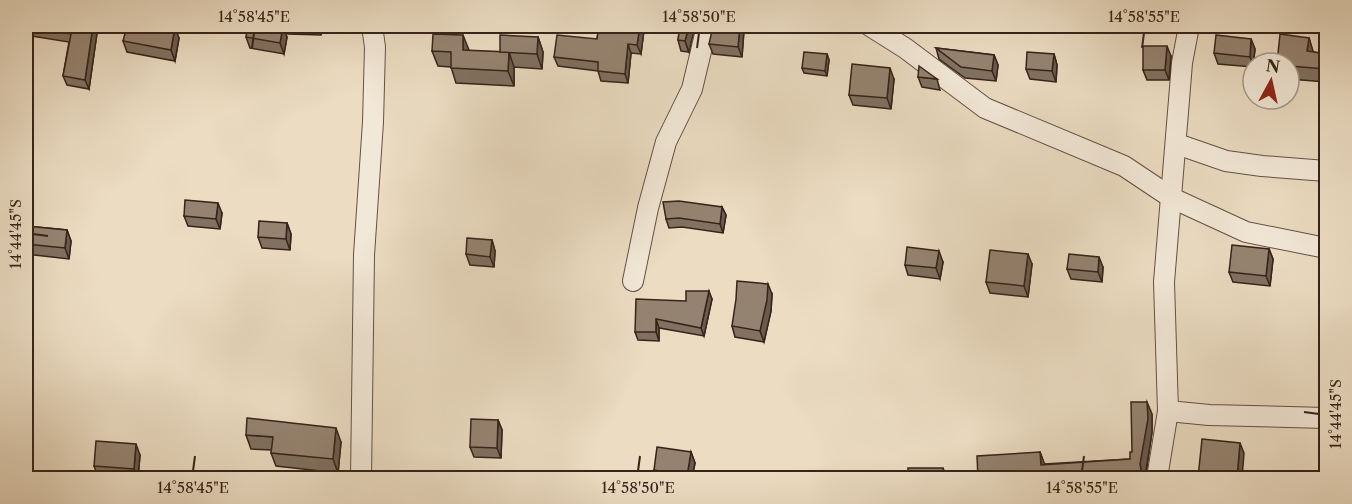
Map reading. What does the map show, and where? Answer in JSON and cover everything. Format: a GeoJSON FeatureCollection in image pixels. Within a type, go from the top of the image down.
{"type":"FeatureCollection","features":[{"type":"Feature","properties":{"kind":"street"},"geometry":{"type":"LineString","coordinates":[[361,478],[364,255],[373,122],[375,47],[372,26]]}},
{"type":"Feature","properties":{"kind":"street"},"geometry":{"type":"LineString","coordinates":[[633,281],[648,208],[666,142],[692,89],[707,26]]}},
{"type":"Feature","properties":{"kind":"street"},"geometry":{"type":"LineString","coordinates":[[870,26],[905,48],[985,108],[1124,166],[1172,198],[1246,232],[1326,248]]}},
{"type":"Feature","properties":{"kind":"street"},"geometry":{"type":"LineString","coordinates":[[1157,478],[1168,411],[1164,282],[1177,144],[1184,27]]}},
{"type":"Feature","properties":{"kind":"street"},"geometry":{"type":"LineString","coordinates":[[1177,144],[1226,161],[1326,171]]}},
{"type":"Feature","properties":{"kind":"street"},"geometry":{"type":"LineString","coordinates":[[1168,411],[1209,415],[1326,418]]}},
{"type":"Feature","properties":{"kind":"building"},"geometry":{"type":"Polygon","coordinates":[[[26,26],[93,26],[85,80],[63,76],[71,34],[26,26]]]}},
{"type":"Feature","properties":{"kind":"building"},"geometry":{"type":"Polygon","coordinates":[[[127,26],[175,27],[171,50],[123,41],[127,26]]]}},
{"type":"Feature","properties":{"kind":"building"},"geometry":{"type":"Polygon","coordinates":[[[248,26],[283,27],[280,43],[246,37],[248,26]]]}},
{"type":"Feature","properties":{"kind":"building"},"geometry":{"type":"Polygon","coordinates":[[[599,26],[640,26],[637,45],[628,44],[625,74],[598,71],[598,62],[554,57],[557,35],[597,39],[599,26]]]}},
{"type":"Feature","properties":{"kind":"building"},"geometry":{"type":"Polygon","coordinates":[[[680,26],[689,26],[685,41],[678,40],[680,26]]]}},
{"type":"Feature","properties":{"kind":"building"},"geometry":{"type":"Polygon","coordinates":[[[713,26],[740,26],[738,47],[709,44],[713,26]]]}},
{"type":"Feature","properties":{"kind":"building"},"geometry":{"type":"Polygon","coordinates":[[[433,34],[463,35],[463,50],[509,52],[508,71],[451,68],[451,52],[432,51],[433,34]]]}},
{"type":"Feature","properties":{"kind":"building"},"geometry":{"type":"Polygon","coordinates":[[[1280,34],[1309,38],[1307,51],[1326,54],[1326,69],[1301,67],[1301,51],[1278,51],[1280,34]]]}},
{"type":"Feature","properties":{"kind":"building"},"geometry":{"type":"Polygon","coordinates":[[[500,35],[538,37],[537,54],[500,52],[500,35]]]}},
{"type":"Feature","properties":{"kind":"building"},"geometry":{"type":"Polygon","coordinates":[[[1216,35],[1251,39],[1250,51],[1241,51],[1241,56],[1214,53],[1216,35]]]}},
{"type":"Feature","properties":{"kind":"building"},"geometry":{"type":"Polygon","coordinates":[[[1143,46],[1167,46],[1165,70],[1143,70],[1143,46]]]}},
{"type":"Feature","properties":{"kind":"building"},"geometry":{"type":"Polygon","coordinates":[[[936,48],[994,55],[992,71],[961,67],[936,48]]]}},
{"type":"Feature","properties":{"kind":"building"},"geometry":{"type":"Polygon","coordinates":[[[804,52],[827,54],[825,71],[802,68],[804,52]]]}},
{"type":"Feature","properties":{"kind":"building"},"geometry":{"type":"Polygon","coordinates":[[[1027,52],[1054,54],[1052,71],[1026,69],[1027,52]]]}},
{"type":"Feature","properties":{"kind":"building"},"geometry":{"type":"Polygon","coordinates":[[[852,64],[890,68],[887,98],[849,95],[852,64]]]}},
{"type":"Feature","properties":{"kind":"building"},"geometry":{"type":"Polygon","coordinates":[[[919,66],[937,79],[918,77],[919,66]]]}},
{"type":"Feature","properties":{"kind":"building"},"geometry":{"type":"Polygon","coordinates":[[[185,200],[218,203],[216,219],[184,216],[185,200]]]}},
{"type":"Feature","properties":{"kind":"building"},"geometry":{"type":"Polygon","coordinates":[[[679,201],[722,207],[720,224],[679,218],[666,219],[663,202],[679,201]]]}},
{"type":"Feature","properties":{"kind":"building"},"geometry":{"type":"Polygon","coordinates":[[[259,221],[287,223],[286,239],[258,237],[259,221]]]}},
{"type":"Feature","properties":{"kind":"building"},"geometry":{"type":"Polygon","coordinates":[[[26,226],[67,230],[65,248],[26,244],[26,226]]]}},
{"type":"Feature","properties":{"kind":"building"},"geometry":{"type":"Polygon","coordinates":[[[467,238],[492,240],[490,257],[466,254],[467,238]]]}},
{"type":"Feature","properties":{"kind":"building"},"geometry":{"type":"Polygon","coordinates":[[[1232,245],[1269,249],[1266,276],[1229,272],[1232,245]]]}},
{"type":"Feature","properties":{"kind":"building"},"geometry":{"type":"Polygon","coordinates":[[[907,247],[939,251],[936,268],[905,265],[907,247]]]}},
{"type":"Feature","properties":{"kind":"building"},"geometry":{"type":"Polygon","coordinates":[[[990,250],[1028,254],[1024,286],[986,282],[990,250]]]}},
{"type":"Feature","properties":{"kind":"building"},"geometry":{"type":"Polygon","coordinates":[[[1069,254],[1099,257],[1098,272],[1067,269],[1069,254]]]}},
{"type":"Feature","properties":{"kind":"building"},"geometry":{"type":"Polygon","coordinates":[[[737,281],[768,284],[760,331],[732,326],[737,281]]]}},
{"type":"Feature","properties":{"kind":"building"},"geometry":{"type":"Polygon","coordinates":[[[686,291],[709,291],[701,328],[656,319],[656,332],[635,332],[636,299],[686,301],[686,291]]]}},
{"type":"Feature","properties":{"kind":"building"},"geometry":{"type":"Polygon","coordinates":[[[1131,402],[1147,402],[1148,419],[1140,464],[1141,470],[1147,475],[978,478],[977,456],[1040,452],[1041,465],[1130,459],[1130,452],[1132,452],[1131,402]]]}},
{"type":"Feature","properties":{"kind":"building"},"geometry":{"type":"Polygon","coordinates":[[[247,418],[336,428],[333,459],[271,453],[273,437],[246,435],[247,418]]]}},
{"type":"Feature","properties":{"kind":"building"},"geometry":{"type":"Polygon","coordinates":[[[471,419],[498,420],[497,448],[470,447],[471,419]]]}},
{"type":"Feature","properties":{"kind":"building"},"geometry":{"type":"Polygon","coordinates":[[[1202,439],[1240,443],[1237,478],[1198,478],[1202,439]]]}},
{"type":"Feature","properties":{"kind":"building"},"geometry":{"type":"Polygon","coordinates":[[[96,441],[136,444],[134,469],[94,466],[96,441]]]}},
{"type":"Feature","properties":{"kind":"building"},"geometry":{"type":"Polygon","coordinates":[[[657,447],[691,452],[687,476],[654,470],[657,447]]]}},
{"type":"Feature","properties":{"kind":"building"},"geometry":{"type":"Polygon","coordinates":[[[908,468],[943,468],[944,478],[908,478],[908,468]]]}}]}
